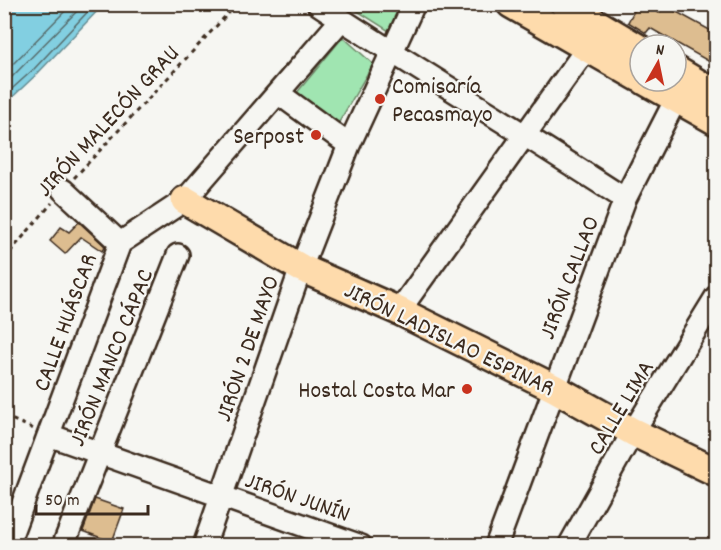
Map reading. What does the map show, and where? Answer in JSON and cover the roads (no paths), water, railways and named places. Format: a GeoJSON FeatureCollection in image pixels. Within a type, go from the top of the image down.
{"type":"FeatureCollection","features":[{"type":"Feature","properties":{"kind":"main road"},"geometry":{"type":"LineString","coordinates":[[511,4],[628,71]]}},
{"type":"Feature","properties":{"kind":"main road"},"geometry":{"type":"LineString","coordinates":[[564,4],[628,42]]}},
{"type":"Feature","properties":{"kind":"main road"},"geometry":{"type":"LineString","coordinates":[[688,77],[717,93]]}},
{"type":"Feature","properties":{"kind":"main road"},"geometry":{"type":"LineString","coordinates":[[666,93],[717,121]]}},
{"type":"Feature","properties":{"kind":"main road","name":"JIRÓN LADISLAO ESPINAR"},"geometry":{"type":"LineString","coordinates":[[185,200],[301,268],[399,311],[554,388],[633,432],[717,472]]}},
{"type":"Feature","properties":{"kind":"street"},"geometry":{"type":"LineString","coordinates":[[318,4],[625,199]]}},
{"type":"Feature","properties":{"kind":"street","name":"JIRÓN 2 DE MAYO"},"geometry":{"type":"LineString","coordinates":[[204,546],[301,268],[349,145],[414,4]]}},
{"type":"Feature","properties":{"kind":"street","name":"CALLE HUÁSCAR"},"geometry":{"type":"LineString","coordinates":[[7,546],[120,243],[185,200],[341,20]]}},
{"type":"Feature","properties":{"kind":"street"},"geometry":{"type":"LineString","coordinates":[[399,311],[587,48]]}},
{"type":"Feature","properties":{"kind":"street"},"geometry":{"type":"LineString","coordinates":[[278,93],[349,145]]}},
{"type":"Feature","properties":{"kind":"street","name":"JIRÓN CALLAO"},"geometry":{"type":"LineString","coordinates":[[496,546],[625,199],[676,99]]}},
{"type":"Feature","properties":{"kind":"street"},"geometry":{"type":"LineString","coordinates":[[63,190],[120,243]]}},
{"type":"Feature","properties":{"kind":"street","name":"JIRÓN MANCO CÁPAC"},"geometry":{"type":"LineString","coordinates":[[63,546],[178,255]]}},
{"type":"Feature","properties":{"kind":"street","name":"CALLE LIMA"},"geometry":{"type":"LineString","coordinates":[[569,546],[633,432],[717,297]]}},
{"type":"Feature","properties":{"kind":"street","name":"JIRÓN JUNÍN"},"geometry":{"type":"LineString","coordinates":[[49,435],[361,546]]}},
{"type":"Feature","properties":{"kind":"water"},"geometry":{"type":"Polygon","coordinates":[[[5,4],[103,5],[5,104],[5,4]]]}},
{"type":"Feature","properties":{"kind":"place","name":"Comisaría Pecasmayo"},"geometry":{"type":"Point","coordinates":[380,99]}},
{"type":"Feature","properties":{"kind":"place","name":"Serpost"},"geometry":{"type":"Point","coordinates":[316,135]}},
{"type":"Feature","properties":{"kind":"place","name":"Hostal Costa Mar"},"geometry":{"type":"Point","coordinates":[467,389]}}]}
